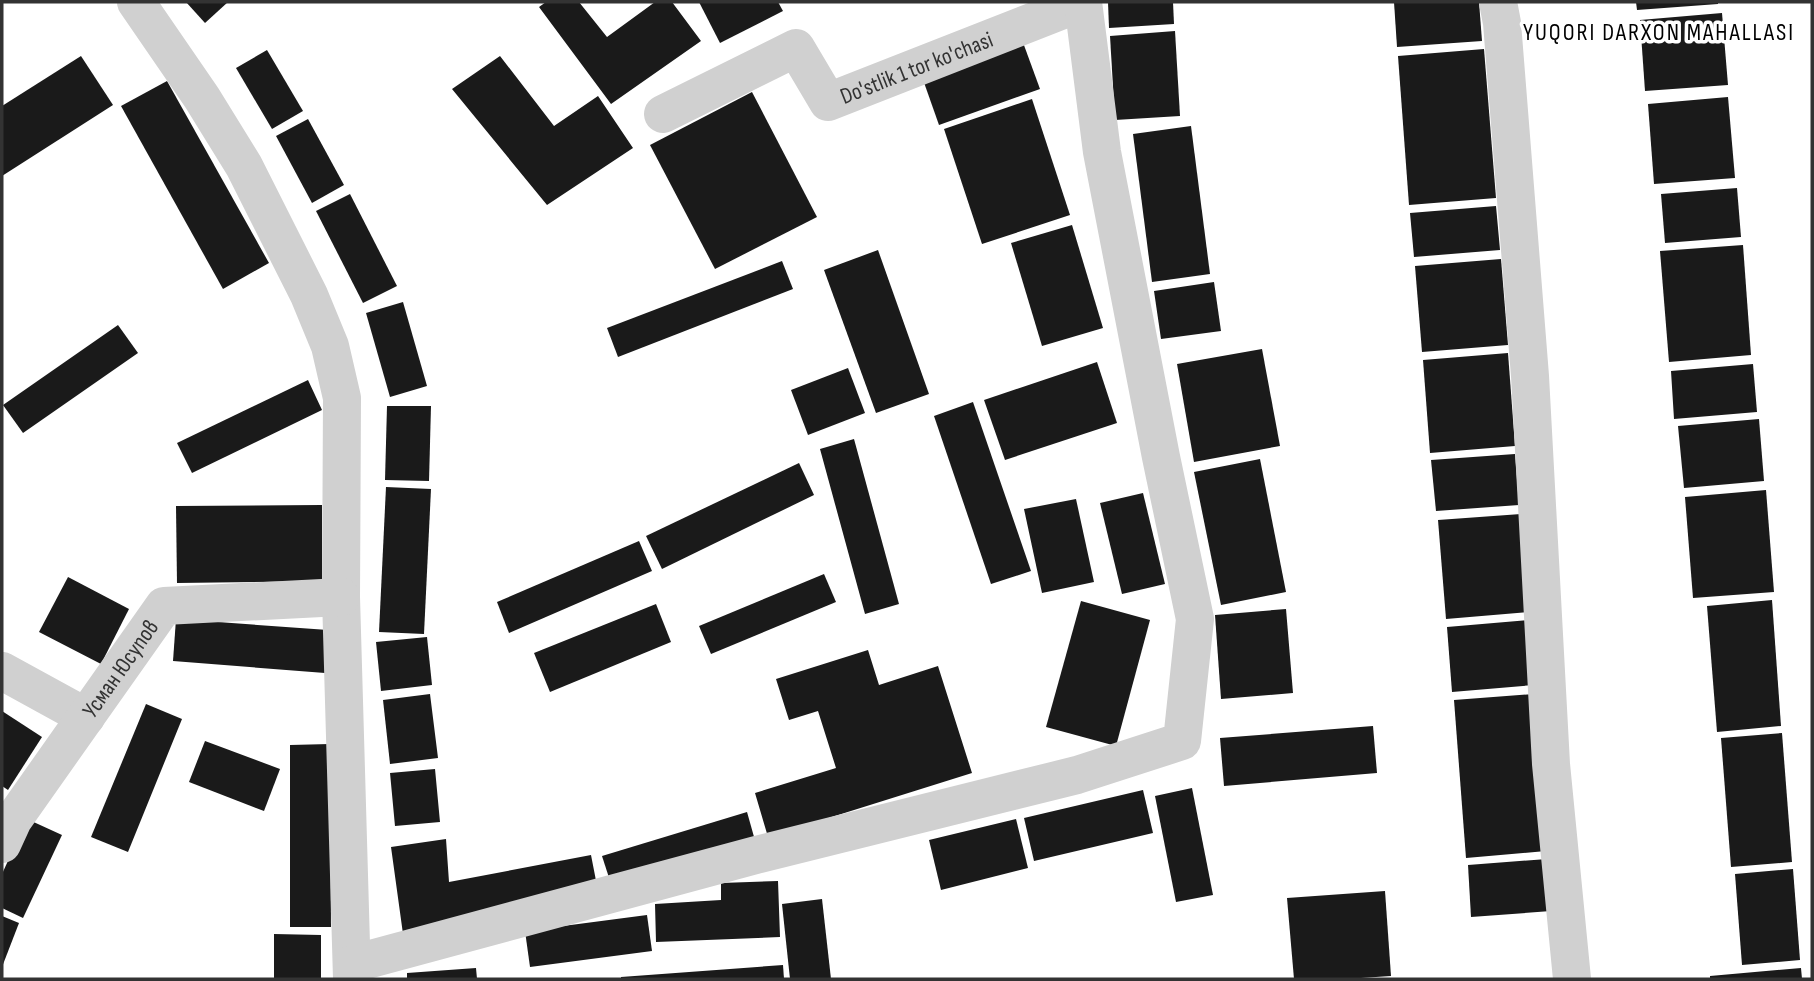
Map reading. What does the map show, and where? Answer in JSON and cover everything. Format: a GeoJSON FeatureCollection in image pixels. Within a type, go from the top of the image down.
{"type":"FeatureCollection","features":[{"type":"Feature","properties":{"kind":"street"},"geometry":{"type":"LineString","coordinates":[[136,2],[202,98],[244,166],[309,295],[330,346],[342,398],[341,597],[352,972],[756,855],[1077,775],[1182,741],[1195,618],[1102,152],[1083,2]]}},
{"type":"Feature","properties":{"kind":"street","name":"Do'stlik 1 tor ko'chasi"},"geometry":{"type":"LineString","coordinates":[[663,114],[796,48],[828,102],[1083,2]]}},
{"type":"Feature","properties":{"kind":"street"},"geometry":{"type":"LineString","coordinates":[[1498,2],[1502,23],[1530,376],[1551,764],[1572,979]]}},
{"type":"Feature","properties":{"kind":"street","name":"Усман Юсупов"},"geometry":{"type":"LineString","coordinates":[[2,845],[13,820],[164,606],[341,597]]}},
{"type":"Feature","properties":{"kind":"street"},"geometry":{"type":"LineString","coordinates":[[2,671],[86,717]]}},
{"type":"Feature","properties":{"kind":"building"},"geometry":{"type":"Polygon","coordinates":[[[186,2],[228,2],[205,23],[186,2]]]}},
{"type":"Feature","properties":{"kind":"building"},"geometry":{"type":"Polygon","coordinates":[[[546,2],[579,2],[607,37],[655,2],[672,2],[701,41],[611,104],[539,7],[546,2]]]}},
{"type":"Feature","properties":{"kind":"building"},"geometry":{"type":"Polygon","coordinates":[[[699,2],[778,2],[783,11],[720,43],[699,2]]]}},
{"type":"Feature","properties":{"kind":"building"},"geometry":{"type":"Polygon","coordinates":[[[1108,2],[1173,2],[1174,24],[1109,28],[1108,2]]]}},
{"type":"Feature","properties":{"kind":"building"},"geometry":{"type":"Polygon","coordinates":[[[1394,2],[1479,2],[1482,41],[1397,47],[1394,2]]]}},
{"type":"Feature","properties":{"kind":"building"},"geometry":{"type":"Polygon","coordinates":[[[1636,2],[1718,2],[1718,4],[1637,10],[1636,2]]]}},
{"type":"Feature","properties":{"kind":"building"},"geometry":{"type":"Polygon","coordinates":[[[1722,13],[1728,85],[1645,91],[1640,20],[1722,13]]]}},
{"type":"Feature","properties":{"kind":"building"},"geometry":{"type":"Polygon","coordinates":[[[1175,31],[1180,116],[1115,120],[1110,36],[1175,31]]]}},
{"type":"Feature","properties":{"kind":"building"},"geometry":{"type":"Polygon","coordinates":[[[1021,37],[1040,89],[939,125],[921,74],[1021,37]]]}},
{"type":"Feature","properties":{"kind":"building"},"geometry":{"type":"Polygon","coordinates":[[[1484,49],[1496,198],[1409,205],[1398,56],[1484,49]]]}},
{"type":"Feature","properties":{"kind":"building"},"geometry":{"type":"Polygon","coordinates":[[[267,50],[303,111],[272,129],[236,68],[267,50]]]}},
{"type":"Feature","properties":{"kind":"building"},"geometry":{"type":"Polygon","coordinates":[[[81,56],[113,105],[2,176],[2,106],[81,56]]]}},
{"type":"Feature","properties":{"kind":"building"},"geometry":{"type":"Polygon","coordinates":[[[500,56],[554,126],[598,96],[633,148],[547,205],[452,89],[500,56]]]}},
{"type":"Feature","properties":{"kind":"building"},"geometry":{"type":"Polygon","coordinates":[[[167,81],[269,263],[223,289],[121,106],[167,81]]]}},
{"type":"Feature","properties":{"kind":"building"},"geometry":{"type":"Polygon","coordinates":[[[752,92],[817,217],[715,269],[650,145],[752,92]]]}},
{"type":"Feature","properties":{"kind":"building"},"geometry":{"type":"Polygon","coordinates":[[[1728,97],[1735,178],[1654,184],[1648,104],[1728,97]]]}},
{"type":"Feature","properties":{"kind":"building"},"geometry":{"type":"Polygon","coordinates":[[[1032,99],[1070,215],[982,244],[944,129],[1032,99]]]}},
{"type":"Feature","properties":{"kind":"building"},"geometry":{"type":"Polygon","coordinates":[[[308,119],[344,185],[312,203],[276,136],[308,119]]]}},
{"type":"Feature","properties":{"kind":"building"},"geometry":{"type":"Polygon","coordinates":[[[1191,126],[1210,274],[1152,282],[1133,134],[1191,126]]]}},
{"type":"Feature","properties":{"kind":"building"},"geometry":{"type":"Polygon","coordinates":[[[1737,188],[1741,237],[1665,243],[1661,194],[1737,188]]]}},
{"type":"Feature","properties":{"kind":"building"},"geometry":{"type":"Polygon","coordinates":[[[350,194],[397,286],[363,303],[316,211],[350,194]]]}},
{"type":"Feature","properties":{"kind":"building"},"geometry":{"type":"Polygon","coordinates":[[[1496,206],[1500,250],[1414,257],[1410,213],[1496,206]]]}},
{"type":"Feature","properties":{"kind":"building"},"geometry":{"type":"Polygon","coordinates":[[[1072,225],[1103,328],[1042,346],[1011,243],[1072,225]]]}},
{"type":"Feature","properties":{"kind":"building"},"geometry":{"type":"Polygon","coordinates":[[[1743,245],[1751,355],[1669,362],[1660,251],[1743,245]]]}},
{"type":"Feature","properties":{"kind":"building"},"geometry":{"type":"Polygon","coordinates":[[[878,250],[929,394],[876,413],[824,270],[878,250]]]}},
{"type":"Feature","properties":{"kind":"building"},"geometry":{"type":"Polygon","coordinates":[[[1501,259],[1508,345],[1422,352],[1415,266],[1501,259]]]}},
{"type":"Feature","properties":{"kind":"building"},"geometry":{"type":"Polygon","coordinates":[[[782,261],[793,289],[618,357],[607,328],[782,261]]]}},
{"type":"Feature","properties":{"kind":"building"},"geometry":{"type":"Polygon","coordinates":[[[1214,282],[1221,331],[1161,339],[1154,291],[1214,282]]]}},
{"type":"Feature","properties":{"kind":"building"},"geometry":{"type":"Polygon","coordinates":[[[403,302],[427,386],[390,397],[366,313],[403,302]]]}},
{"type":"Feature","properties":{"kind":"building"},"geometry":{"type":"Polygon","coordinates":[[[118,325],[138,353],[23,433],[3,405],[118,325]]]}},
{"type":"Feature","properties":{"kind":"building"},"geometry":{"type":"Polygon","coordinates":[[[1262,349],[1280,446],[1194,462],[1177,364],[1262,349]]]}},
{"type":"Feature","properties":{"kind":"building"},"geometry":{"type":"Polygon","coordinates":[[[1508,353],[1515,446],[1430,453],[1423,360],[1508,353]]]}},
{"type":"Feature","properties":{"kind":"building"},"geometry":{"type":"Polygon","coordinates":[[[1097,362],[1117,423],[1005,460],[984,400],[1097,362]]]}},
{"type":"Feature","properties":{"kind":"building"},"geometry":{"type":"Polygon","coordinates":[[[1753,364],[1757,412],[1674,419],[1671,371],[1753,364]]]}},
{"type":"Feature","properties":{"kind":"building"},"geometry":{"type":"Polygon","coordinates":[[[848,368],[865,413],[808,435],[791,390],[848,368]]]}},
{"type":"Feature","properties":{"kind":"building"},"geometry":{"type":"Polygon","coordinates":[[[308,380],[322,410],[192,473],[177,443],[308,380]]]}},
{"type":"Feature","properties":{"kind":"building"},"geometry":{"type":"Polygon","coordinates":[[[973,402],[1031,571],[991,584],[934,416],[973,402]]]}},
{"type":"Feature","properties":{"kind":"building"},"geometry":{"type":"Polygon","coordinates":[[[387,406],[431,406],[429,481],[385,480],[387,406]]]}},
{"type":"Feature","properties":{"kind":"building"},"geometry":{"type":"Polygon","coordinates":[[[1759,419],[1764,481],[1684,488],[1678,426],[1759,419]]]}},
{"type":"Feature","properties":{"kind":"building"},"geometry":{"type":"Polygon","coordinates":[[[854,439],[899,604],[865,614],[820,449],[854,439]]]}},
{"type":"Feature","properties":{"kind":"building"},"geometry":{"type":"Polygon","coordinates":[[[1515,454],[1519,505],[1436,511],[1431,460],[1515,454]]]}},
{"type":"Feature","properties":{"kind":"building"},"geometry":{"type":"Polygon","coordinates":[[[1260,459],[1286,592],[1221,605],[1194,472],[1260,459]]]}},
{"type":"Feature","properties":{"kind":"building"},"geometry":{"type":"Polygon","coordinates":[[[799,463],[814,495],[662,569],[646,536],[799,463]]]}},
{"type":"Feature","properties":{"kind":"building"},"geometry":{"type":"Polygon","coordinates":[[[386,487],[431,489],[424,634],[379,632],[386,487]]]}},
{"type":"Feature","properties":{"kind":"building"},"geometry":{"type":"Polygon","coordinates":[[[1766,490],[1774,592],[1693,598],[1685,497],[1766,490]]]}},
{"type":"Feature","properties":{"kind":"building"},"geometry":{"type":"Polygon","coordinates":[[[1143,493],[1165,584],[1122,594],[1100,503],[1143,493]]]}},
{"type":"Feature","properties":{"kind":"building"},"geometry":{"type":"Polygon","coordinates":[[[1076,499],[1094,582],[1042,593],[1024,509],[1076,499]]]}},
{"type":"Feature","properties":{"kind":"building"},"geometry":{"type":"Polygon","coordinates":[[[322,505],[322,581],[177,583],[176,506],[322,505]]]}},
{"type":"Feature","properties":{"kind":"building"},"geometry":{"type":"Polygon","coordinates":[[[1521,514],[1528,612],[1446,619],[1438,520],[1521,514]]]}},
{"type":"Feature","properties":{"kind":"building"},"geometry":{"type":"Polygon","coordinates":[[[639,541],[652,571],[509,633],[497,602],[639,541]]]}},
{"type":"Feature","properties":{"kind":"building"},"geometry":{"type":"Polygon","coordinates":[[[824,574],[836,602],[711,654],[699,626],[824,574]]]}},
{"type":"Feature","properties":{"kind":"building"},"geometry":{"type":"Polygon","coordinates":[[[68,577],[129,609],[101,664],[39,632],[68,577]]]}},
{"type":"Feature","properties":{"kind":"building"},"geometry":{"type":"Polygon","coordinates":[[[1772,600],[1781,726],[1717,732],[1707,606],[1772,600]]]}},
{"type":"Feature","properties":{"kind":"building"},"geometry":{"type":"Polygon","coordinates":[[[1081,601],[1150,620],[1116,746],[1046,727],[1081,601]]]}},
{"type":"Feature","properties":{"kind":"building"},"geometry":{"type":"Polygon","coordinates":[[[656,604],[671,642],[550,692],[534,653],[656,604]]]}},
{"type":"Feature","properties":{"kind":"building"},"geometry":{"type":"Polygon","coordinates":[[[1286,609],[1293,693],[1221,699],[1215,615],[1286,609]]]}},
{"type":"Feature","properties":{"kind":"building"},"geometry":{"type":"Polygon","coordinates":[[[176,619],[328,630],[325,673],[173,661],[176,619]]]}},
{"type":"Feature","properties":{"kind":"building"},"geometry":{"type":"Polygon","coordinates":[[[1529,620],[1534,685],[1452,692],[1447,627],[1529,620]]]}},
{"type":"Feature","properties":{"kind":"building"},"geometry":{"type":"Polygon","coordinates":[[[427,637],[432,685],[381,691],[376,642],[427,637]]]}},
{"type":"Feature","properties":{"kind":"building"},"geometry":{"type":"Polygon","coordinates":[[[868,650],[879,685],[938,666],[972,773],[768,837],[755,793],[836,768],[818,711],[789,720],[776,679],[868,650]]]}},
{"type":"Feature","properties":{"kind":"building"},"geometry":{"type":"Polygon","coordinates":[[[430,694],[438,758],[390,764],[383,700],[430,694]]]}},
{"type":"Feature","properties":{"kind":"building"},"geometry":{"type":"Polygon","coordinates":[[[1534,694],[1546,851],[1466,858],[1454,700],[1534,694]]]}},
{"type":"Feature","properties":{"kind":"building"},"geometry":{"type":"Polygon","coordinates":[[[146,704],[182,719],[128,852],[91,837],[146,704]]]}},
{"type":"Feature","properties":{"kind":"building"},"geometry":{"type":"Polygon","coordinates":[[[2,711],[42,737],[8,790],[2,786],[2,711]]]}},
{"type":"Feature","properties":{"kind":"building"},"geometry":{"type":"Polygon","coordinates":[[[1373,726],[1377,773],[1224,786],[1220,738],[1373,726]]]}},
{"type":"Feature","properties":{"kind":"building"},"geometry":{"type":"Polygon","coordinates":[[[1782,733],[1792,862],[1731,867],[1721,738],[1782,733]]]}},
{"type":"Feature","properties":{"kind":"building"},"geometry":{"type":"Polygon","coordinates":[[[205,741],[280,769],[264,811],[189,782],[205,741]]]}},
{"type":"Feature","properties":{"kind":"building"},"geometry":{"type":"Polygon","coordinates":[[[330,744],[331,927],[290,927],[290,745],[330,744]]]}},
{"type":"Feature","properties":{"kind":"building"},"geometry":{"type":"Polygon","coordinates":[[[435,769],[440,822],[395,826],[390,773],[435,769]]]}},
{"type":"Feature","properties":{"kind":"building"},"geometry":{"type":"Polygon","coordinates":[[[1192,788],[1213,895],[1176,902],[1155,796],[1192,788]]]}},
{"type":"Feature","properties":{"kind":"building"},"geometry":{"type":"Polygon","coordinates":[[[1143,790],[1153,833],[1034,861],[1024,818],[1143,790]]]}},
{"type":"Feature","properties":{"kind":"building"},"geometry":{"type":"Polygon","coordinates":[[[747,812],[756,844],[612,887],[602,856],[747,812]]]}},
{"type":"Feature","properties":{"kind":"building"},"geometry":{"type":"Polygon","coordinates":[[[27,819],[62,835],[23,918],[2,908],[2,874],[27,819]]]}},
{"type":"Feature","properties":{"kind":"building"},"geometry":{"type":"Polygon","coordinates":[[[1016,819],[1028,868],[941,890],[929,840],[1016,819]]]}},
{"type":"Feature","properties":{"kind":"building"},"geometry":{"type":"Polygon","coordinates":[[[446,839],[449,882],[591,855],[599,896],[403,934],[391,847],[446,839]]]}},
{"type":"Feature","properties":{"kind":"building"},"geometry":{"type":"Polygon","coordinates":[[[1547,859],[1551,911],[1471,917],[1468,865],[1547,859]]]}},
{"type":"Feature","properties":{"kind":"building"},"geometry":{"type":"Polygon","coordinates":[[[1793,869],[1800,960],[1742,965],[1735,874],[1793,869]]]}},
{"type":"Feature","properties":{"kind":"building"},"geometry":{"type":"Polygon","coordinates":[[[778,881],[780,937],[656,942],[655,904],[721,900],[721,883],[778,881]]]}},
{"type":"Feature","properties":{"kind":"building"},"geometry":{"type":"Polygon","coordinates":[[[1385,891],[1391,976],[1294,979],[1287,898],[1385,891]]]}},
{"type":"Feature","properties":{"kind":"building"},"geometry":{"type":"Polygon","coordinates":[[[822,899],[831,979],[790,979],[782,904],[822,899]]]}},
{"type":"Feature","properties":{"kind":"building"},"geometry":{"type":"Polygon","coordinates":[[[647,915],[652,951],[530,967],[525,931],[647,915]]]}},
{"type":"Feature","properties":{"kind":"building"},"geometry":{"type":"Polygon","coordinates":[[[2,916],[19,923],[2,967],[2,916]]]}},
{"type":"Feature","properties":{"kind":"building"},"geometry":{"type":"Polygon","coordinates":[[[274,934],[321,935],[321,979],[274,979],[274,934]]]}},
{"type":"Feature","properties":{"kind":"building"},"geometry":{"type":"Polygon","coordinates":[[[783,965],[784,979],[621,979],[621,977],[783,965]]]}},
{"type":"Feature","properties":{"kind":"building"},"geometry":{"type":"Polygon","coordinates":[[[476,968],[477,979],[407,979],[407,973],[476,968]]]}},
{"type":"Feature","properties":{"kind":"building"},"geometry":{"type":"Polygon","coordinates":[[[1801,968],[1802,979],[1710,979],[1710,976],[1801,968]]]}},
{"type":"Feature","properties":{"kind":"district","name":"YUQORI DARXON MAHALLASI"},"geometry":{"type":"Point","coordinates":[1659,32]}}]}
